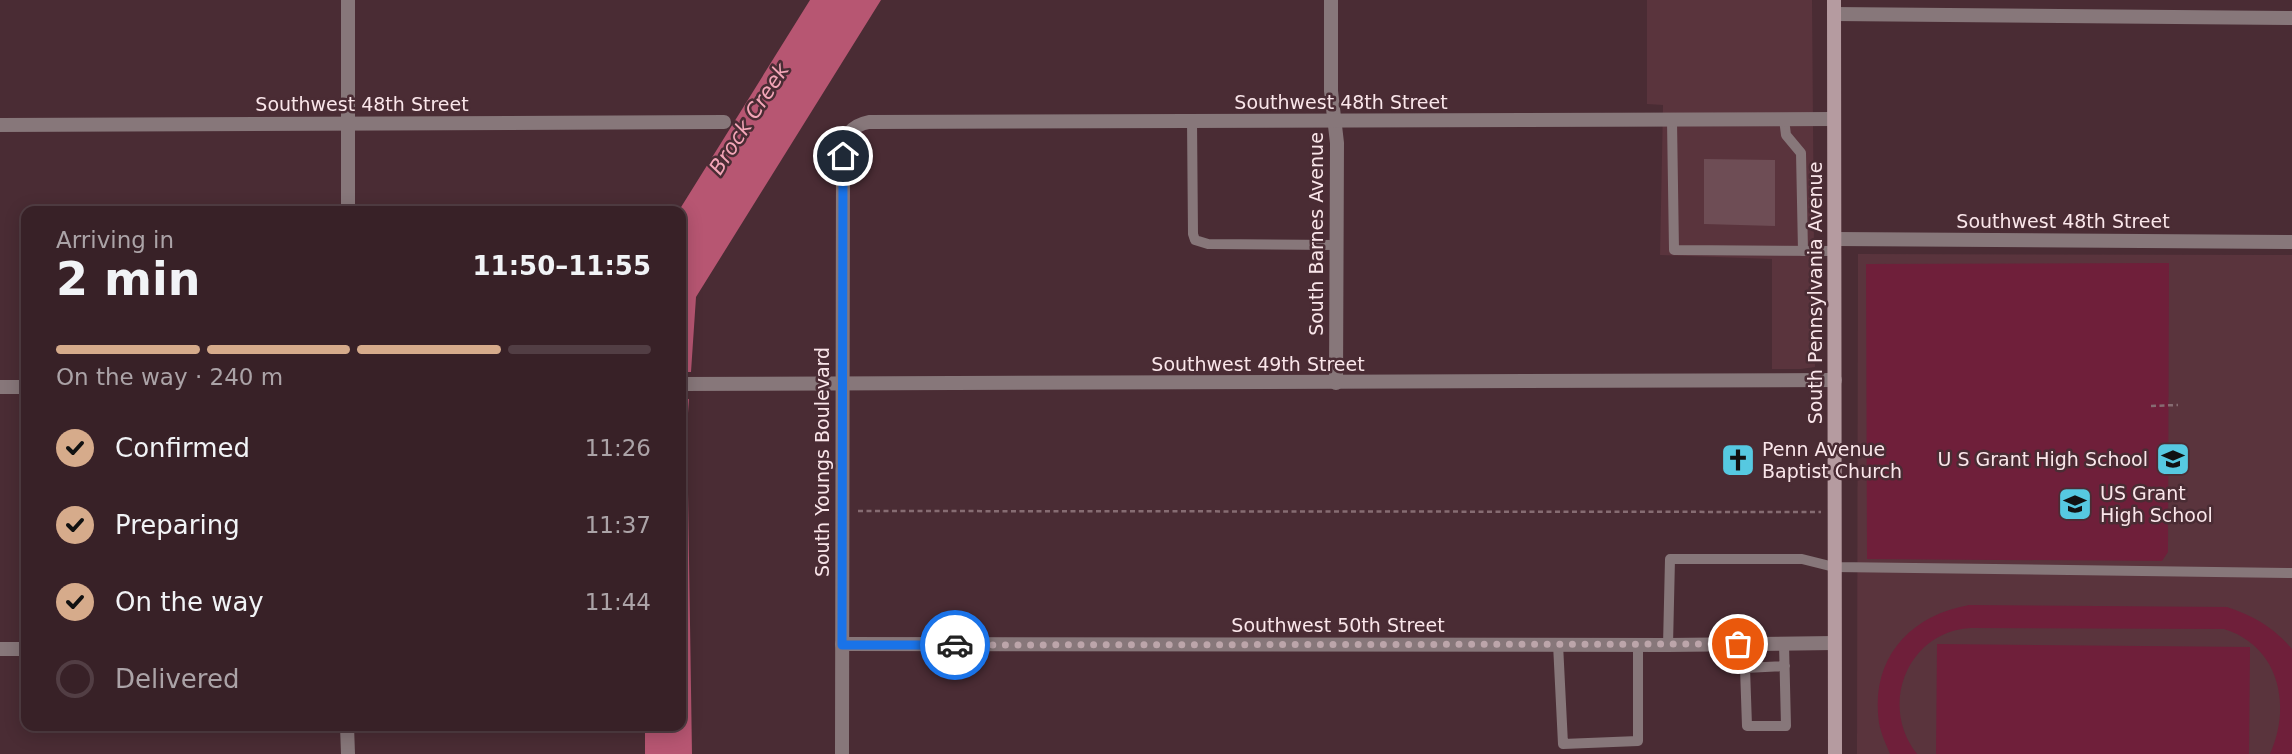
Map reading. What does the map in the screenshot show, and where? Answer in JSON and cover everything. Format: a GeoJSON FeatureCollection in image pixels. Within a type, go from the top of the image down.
{"type":"FeatureCollection","features":[{"type":"Feature","properties":{"kind":"main road","name":"South Pennsylvania Avenue"},"geometry":{"type":"LineString","coordinates":[[1834,7],[1835,754]]}},
{"type":"Feature","properties":{"kind":"street"},"geometry":{"type":"LineString","coordinates":[[348,0],[348,206]]}},
{"type":"Feature","properties":{"kind":"street","name":"South Barnes Avenue"},"geometry":{"type":"LineString","coordinates":[[1331,0],[1331,91],[1337,143],[1336,383]]}},
{"type":"Feature","properties":{"kind":"street"},"geometry":{"type":"LineString","coordinates":[[1834,7],[2292,19]]}},
{"type":"Feature","properties":{"kind":"street","name":"Southwest 48th Street"},"geometry":{"type":"LineString","coordinates":[[849,130],[858,124],[869,122],[1834,119]]}},
{"type":"Feature","properties":{"kind":"street","name":"Southwest 48th Street"},"geometry":{"type":"LineString","coordinates":[[0,125],[724,122]]}},
{"type":"Feature","properties":{"kind":"street","name":"South Youngs Boulevard"},"geometry":{"type":"LineString","coordinates":[[842,754],[843,156],[844,140],[849,130]]}},
{"type":"Feature","properties":{"kind":"street","name":"Southwest 48th Street"},"geometry":{"type":"LineString","coordinates":[[1835,245],[2292,242]]}},
{"type":"Feature","properties":{"kind":"street","name":"Southwest 49th Street"},"geometry":{"type":"LineString","coordinates":[[686,384],[1835,380]]}},
{"type":"Feature","properties":{"kind":"street"},"geometry":{"type":"LineString","coordinates":[[0,387],[21,387]]}},
{"type":"Feature","properties":{"kind":"street","name":"Southwest 50th Street"},"geometry":{"type":"LineString","coordinates":[[842,645],[1834,643]]}},
{"type":"Feature","properties":{"kind":"street"},"geometry":{"type":"LineString","coordinates":[[0,649],[21,649]]}},
{"type":"Feature","properties":{"kind":"street"},"geometry":{"type":"LineString","coordinates":[[347,731],[348,754]]}},
{"type":"Feature","properties":{"kind":"lane"},"geometry":{"type":"LineString","coordinates":[[1784,119],[1786,135],[1801,153],[1803,251]]}},
{"type":"Feature","properties":{"kind":"lane"},"geometry":{"type":"LineString","coordinates":[[1192,121],[1195,240],[1208,244],[1336,244]]}},
{"type":"Feature","properties":{"kind":"lane"},"geometry":{"type":"LineString","coordinates":[[1672,121],[1674,250],[1803,251],[1835,245]]}},
{"type":"Feature","properties":{"kind":"lane"},"geometry":{"type":"LineString","coordinates":[[1668,645],[1670,559],[1802,559],[1834,567],[2292,573]]}},
{"type":"Feature","properties":{"kind":"lane"},"geometry":{"type":"LineString","coordinates":[[1784,644],[1785,666],[1786,726],[1747,726],[1745,668],[1785,666]]}},
{"type":"Feature","properties":{"kind":"lane"},"geometry":{"type":"LineString","coordinates":[[1558,645],[1563,744],[1638,741],[1638,645]]}},
{"type":"Feature","properties":{"kind":"path"},"geometry":{"type":"LineString","coordinates":[[2151,406],[2178,405]]}},
{"type":"Feature","properties":{"kind":"path"},"geometry":{"type":"LineString","coordinates":[[842,511],[1834,512]]}},
{"type":"Feature","properties":{"kind":"shaded area"},"geometry":{"type":"Polygon","coordinates":[[[1647,0],[1812,0],[1815,367],[1772,369],[1772,259],[1660,255],[1663,105],[1647,104],[1647,0]]]}},
{"type":"Feature","properties":{"kind":"shaded area","name":"US Grant High School"},"geometry":{"type":"Polygon","coordinates":[[[1858,254],[2292,255],[2292,754],[1857,754],[1858,254]]]}},
{"type":"Feature","properties":{"kind":"shaded area"},"geometry":{"type":"Polygon","coordinates":[[[2169,263],[2168,552],[2162,561],[1867,559],[1866,264],[2169,263]]]}},
{"type":"Feature","properties":{"kind":"shaded area"},"geometry":{"type":"Polygon","coordinates":[[[1969,605],[2227,607],[2246,614],[2270,628],[2292,649],[2292,754],[2270,754],[2277,735],[2280,697],[2269,663],[2243,637],[2224,629],[1971,628],[1949,632],[1930,642],[1916,656],[1900,693],[1900,714],[1906,735],[1917,754],[1890,754],[1879,723],[1878,700],[1887,661],[1898,644],[1928,619],[1969,605]]]}},
{"type":"Feature","properties":{"kind":"shaded area"},"geometry":{"type":"Polygon","coordinates":[[[1937,644],[2250,647],[2249,754],[1936,754],[1937,644]]]}},
{"type":"Feature","properties":{"kind":"water","name":"Brock Creek"},"geometry":{"type":"Polygon","coordinates":[[[810,0],[881,0],[696,297],[691,372],[686,372],[686,206],[682,206],[810,0]]]}},
{"type":"Feature","properties":{"kind":"water"},"geometry":{"type":"Polygon","coordinates":[[[686,399],[689,399],[687,427],[692,754],[645,754],[645,731],[686,731],[686,399]]]}},
{"type":"Feature","properties":{"kind":"building"},"geometry":{"type":"Polygon","coordinates":[[[1704,159],[1775,160],[1775,226],[1704,224],[1704,159]]]}},
{"type":"Feature","properties":{"kind":"way so far"},"geometry":{"type":"LineString","coordinates":[[955,645],[1738,644]]}},
{"type":"Feature","properties":{"kind":"place","name":"U S Grant High School"},"geometry":{"type":"Point","coordinates":[2173,459]}},
{"type":"Feature","properties":{"kind":"place","name":"Penn Avenue Baptist Church"},"geometry":{"type":"Point","coordinates":[1738,460]}},
{"type":"Feature","properties":{"kind":"place","name":"US Grant High School"},"geometry":{"type":"Point","coordinates":[2075,504]}},
{"type":"Feature","properties":{"kind":"route"},"geometry":{"type":"LineString","coordinates":[[843,156],[842,645],[955,645]]}}]}
